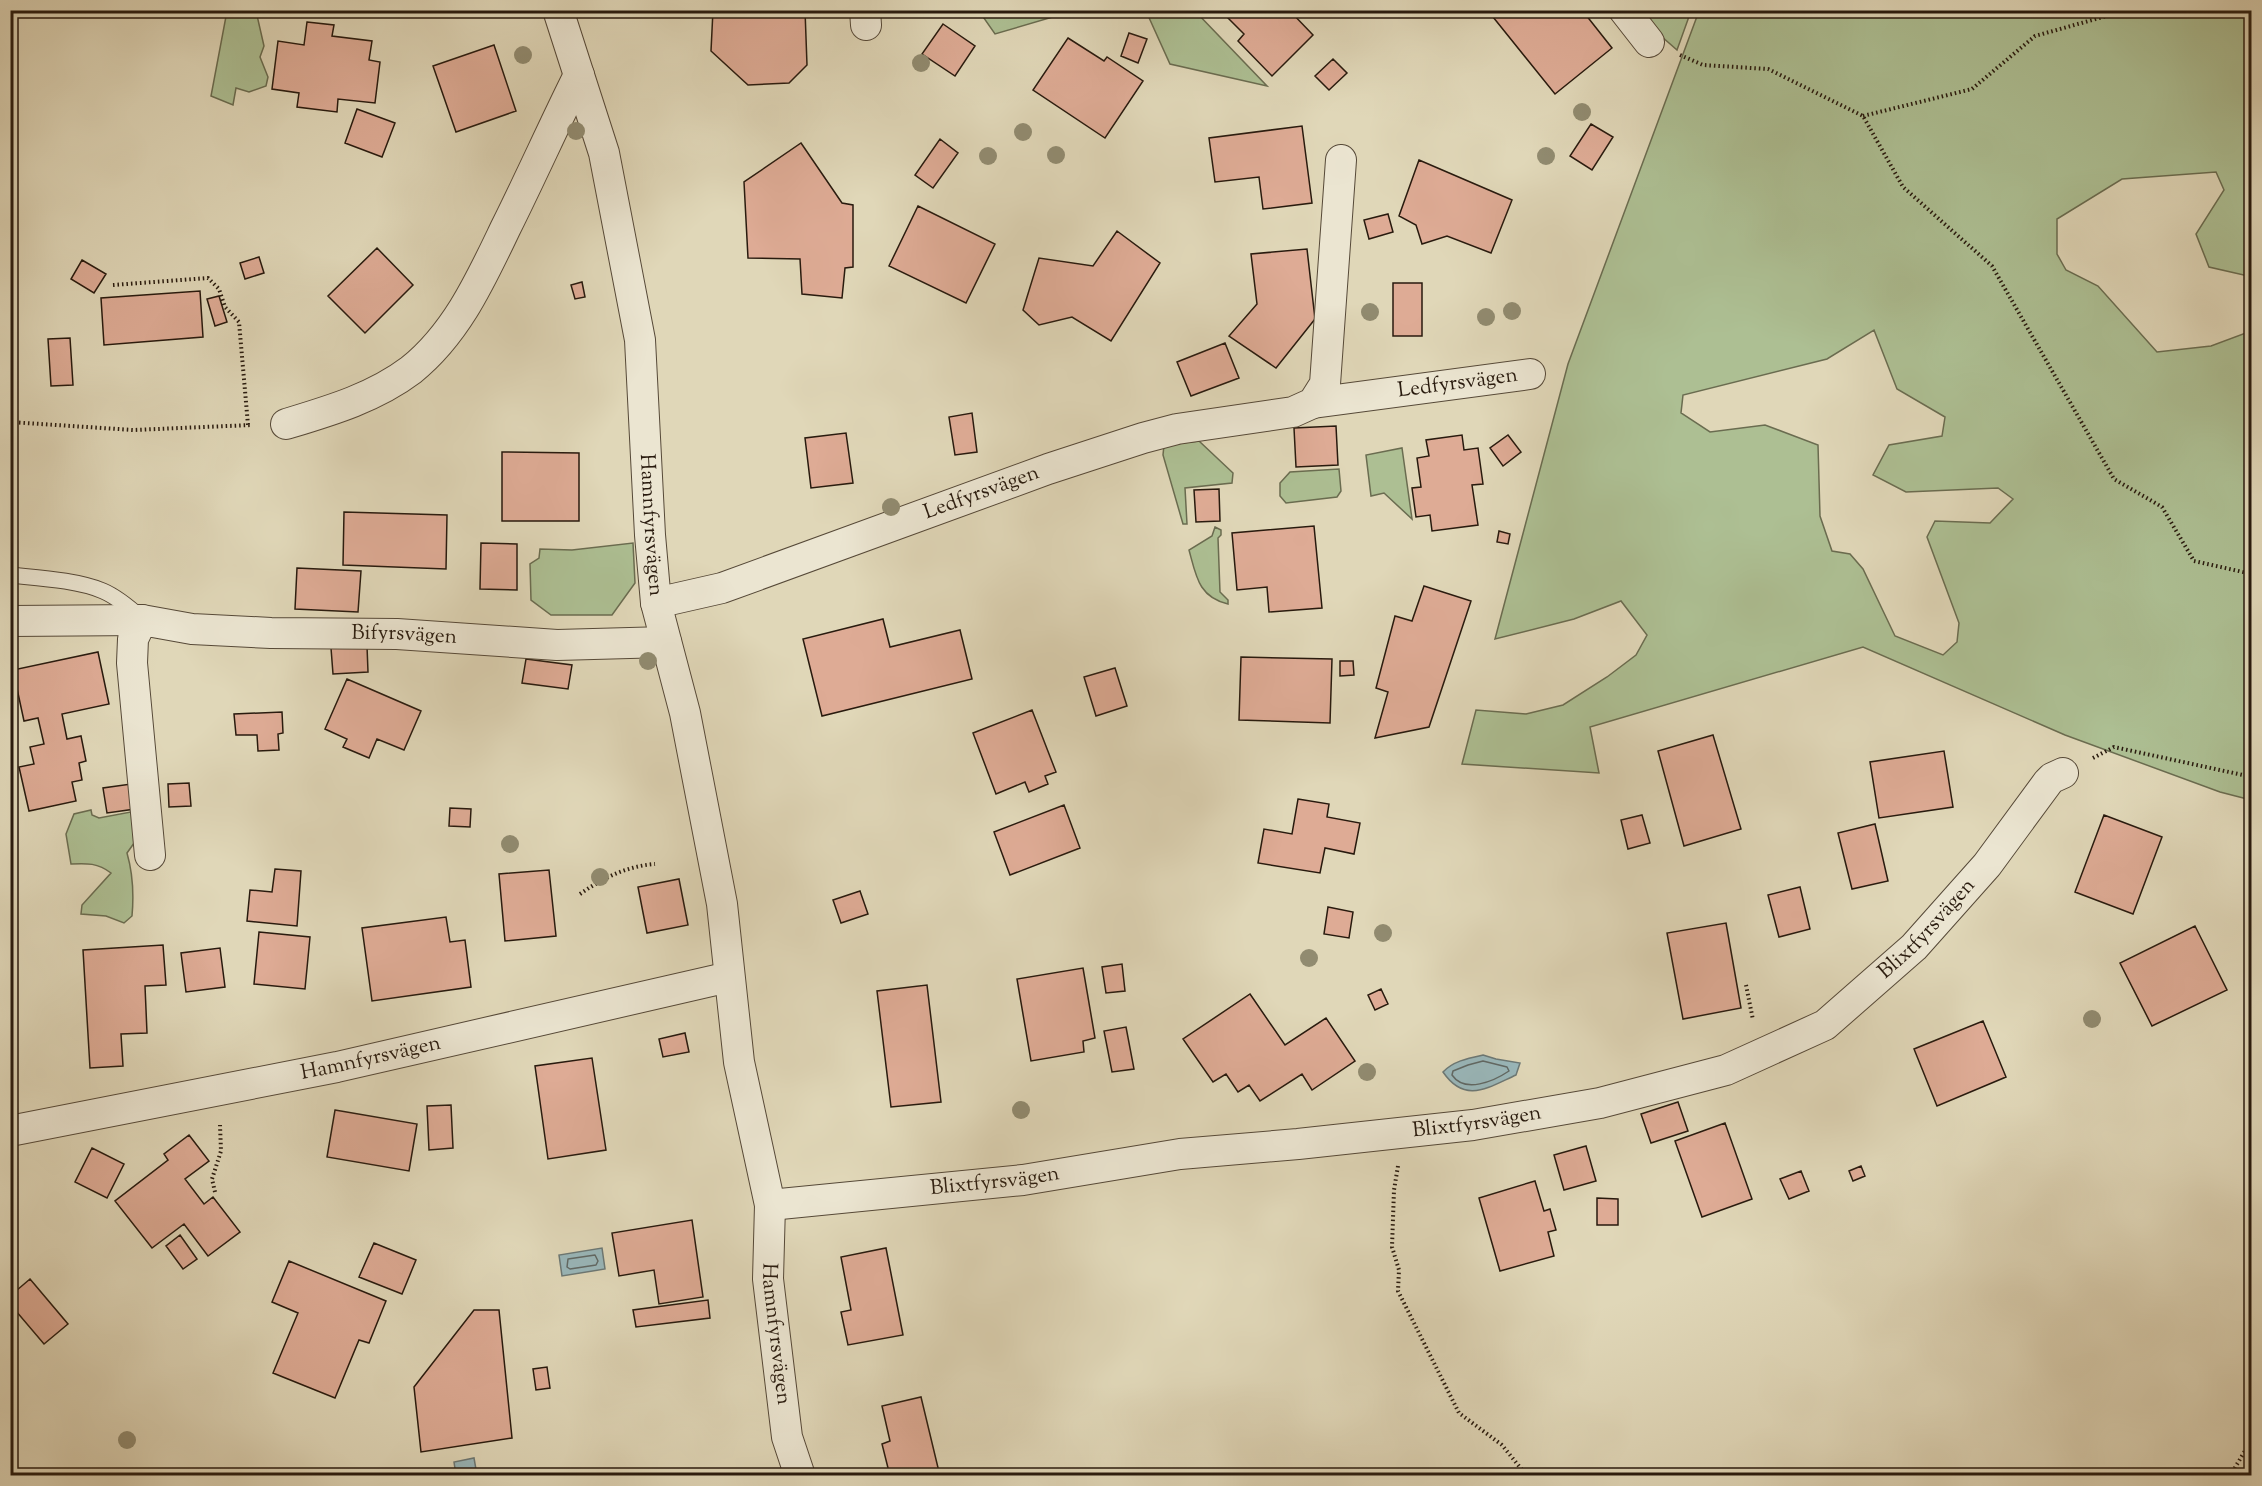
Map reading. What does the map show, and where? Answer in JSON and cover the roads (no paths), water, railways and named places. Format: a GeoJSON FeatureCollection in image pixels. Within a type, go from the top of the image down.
{"type":"FeatureCollection","features":[{"type":"Feature","properties":{"kind":"street","name":"Hamnfyrsvägen"},"geometry":{"type":"LineString","coordinates":[[558,10],[604,153],[640,340],[650,535],[656,603],[685,713],[722,904],[739,1062],[770,1205],[768,1279],[788,1445],[800,1476]]}},
{"type":"Feature","properties":{"kind":"street"},"geometry":{"type":"LineString","coordinates":[[1624,10],[1649,42]]}},
{"type":"Feature","properties":{"kind":"street"},"geometry":{"type":"LineString","coordinates":[[286,424],[335,409],[392,383],[424,359],[449,332],[487,266],[579,75]]}},
{"type":"Feature","properties":{"kind":"street"},"geometry":{"type":"LineString","coordinates":[[1312,403],[1324,384],[1341,160]]}},
{"type":"Feature","properties":{"kind":"street","name":"Ledfyrsvägen"},"geometry":{"type":"LineString","coordinates":[[656,603],[732,585],[1048,469],[1177,429],[1293,412],[1312,403],[1530,374]]}},
{"type":"Feature","properties":{"kind":"street"},"geometry":{"type":"LineString","coordinates":[[142,620],[133,639],[132,663],[150,855]]}},
{"type":"Feature","properties":{"kind":"street","name":"Bifyrsvägen"},"geometry":{"type":"LineString","coordinates":[[10,621],[142,620],[192,629],[271,633],[397,634],[556,645],[666,642]]}},
{"type":"Feature","properties":{"kind":"street","name":"Blixtfyrsvägen"},"geometry":{"type":"LineString","coordinates":[[770,1205],[1023,1180],[1180,1154],[1473,1125],[1622,1097],[1726,1070],[1825,1025],[1914,947],[1987,865],[2048,782],[2062,773]]}},
{"type":"Feature","properties":{"kind":"street","name":"Hamnfyrsvägen"},"geometry":{"type":"LineString","coordinates":[[10,1131],[238,1088],[729,977]]}},
{"type":"Feature","properties":{"kind":"lane"},"geometry":{"type":"LineString","coordinates":[[10,575],[59,581],[103,591],[129,607],[142,620]]}},
{"type":"Feature","properties":{"kind":"water"},"geometry":{"type":"Polygon","coordinates":[[[1483,1055],[1520,1063],[1516,1075],[1486,1088],[1468,1090],[1451,1082],[1443,1072],[1456,1063],[1483,1055]]]}},
{"type":"Feature","properties":{"kind":"water"},"geometry":{"type":"Polygon","coordinates":[[[602,1248],[605,1269],[562,1276],[559,1255],[602,1248]]]}},
{"type":"Feature","properties":{"kind":"water"},"geometry":{"type":"Polygon","coordinates":[[[474,1458],[477,1475],[456,1475],[454,1462],[474,1458]]]}}]}
